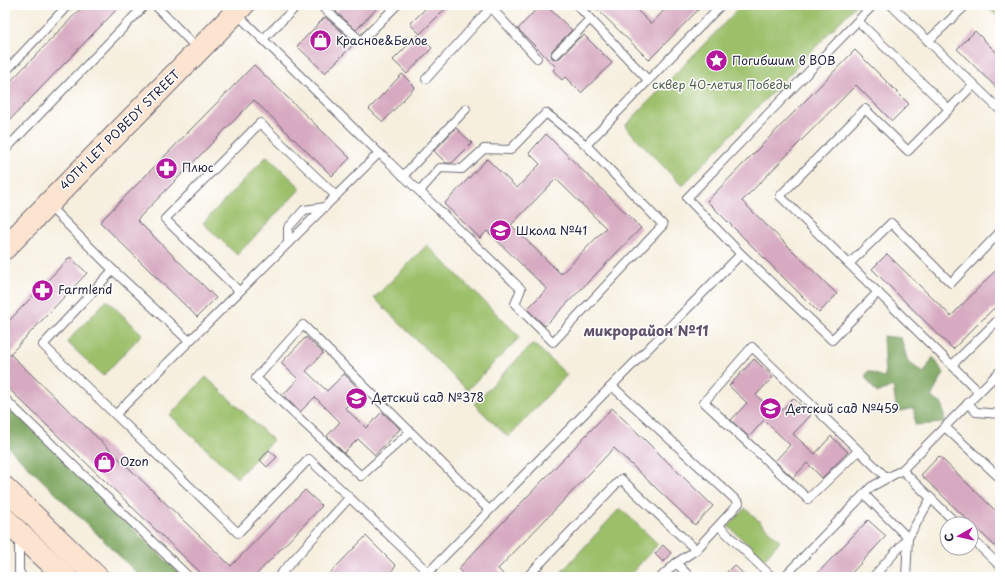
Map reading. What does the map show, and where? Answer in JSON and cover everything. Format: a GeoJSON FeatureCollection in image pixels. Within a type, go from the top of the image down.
{"type":"FeatureCollection","features":[{"type":"Feature","properties":{"kind":"street","name":"40TH LET POBEDY STREET"},"geometry":{"type":"LineString","coordinates":[[5,248],[43,200],[195,46],[235,8]]}},
{"type":"Feature","properties":{"kind":"street","name":"40TH LET POBEDY STREET"},"geometry":{"type":"LineString","coordinates":[[5,230],[43,200]]}},
{"type":"Feature","properties":{"kind":"street"},"geometry":{"type":"LineString","coordinates":[[5,488],[97,577]]}},
{"type":"Feature","properties":{"kind":"street"},"geometry":{"type":"LineString","coordinates":[[12,526],[66,577]]}},
{"type":"Feature","properties":{"kind":"lane"},"geometry":{"type":"LineString","coordinates":[[5,72],[67,6],[66,5]]}},
{"type":"Feature","properties":{"kind":"lane"},"geometry":{"type":"LineString","coordinates":[[5,150],[145,5]]}},
{"type":"Feature","properties":{"kind":"lane"},"geometry":{"type":"LineString","coordinates":[[155,5],[195,46]]}},
{"type":"Feature","properties":{"kind":"lane"},"geometry":{"type":"LineString","coordinates":[[263,40],[298,5]]}},
{"type":"Feature","properties":{"kind":"lane"},"geometry":{"type":"LineString","coordinates":[[320,5],[361,41],[397,5]]}},
{"type":"Feature","properties":{"kind":"lane"},"geometry":{"type":"LineString","coordinates":[[577,5],[648,80]]}},
{"type":"Feature","properties":{"kind":"lane"},"geometry":{"type":"LineString","coordinates":[[586,145],[721,5]]}},
{"type":"Feature","properties":{"kind":"lane"},"geometry":{"type":"LineString","coordinates":[[873,5],[687,198],[741,254],[832,340],[878,292]]}},
{"type":"Feature","properties":{"kind":"lane"},"geometry":{"type":"LineString","coordinates":[[892,5],[1000,110]]}},
{"type":"Feature","properties":{"kind":"lane"},"geometry":{"type":"LineString","coordinates":[[928,41],[966,5]]}},
{"type":"Feature","properties":{"kind":"lane"},"geometry":{"type":"LineString","coordinates":[[426,79],[491,6],[537,58]]}},
{"type":"Feature","properties":{"kind":"lane"},"geometry":{"type":"LineString","coordinates":[[235,8],[263,40],[379,153],[521,289],[515,304],[553,342],[663,226],[586,145],[546,113],[510,150],[484,149],[462,169],[440,168],[420,192]]}},
{"type":"Feature","properties":{"kind":"lane"},"geometry":{"type":"LineString","coordinates":[[556,54],[590,19]]}},
{"type":"Feature","properties":{"kind":"lane"},"geometry":{"type":"LineString","coordinates":[[858,21],[949,109]]}},
{"type":"Feature","properties":{"kind":"lane"},"geometry":{"type":"LineString","coordinates":[[974,84],[908,151],[865,109],[780,196],[979,392]]}},
{"type":"Feature","properties":{"kind":"lane"},"geometry":{"type":"LineString","coordinates":[[403,176],[466,109]]}},
{"type":"Feature","properties":{"kind":"lane"},"geometry":{"type":"LineString","coordinates":[[239,292],[164,219],[260,123],[336,196]]}},
{"type":"Feature","properties":{"kind":"lane"},"geometry":{"type":"LineString","coordinates":[[116,414],[379,153]]}},
{"type":"Feature","properties":{"kind":"lane"},"geometry":{"type":"LineString","coordinates":[[43,200],[113,270],[189,341]]}},
{"type":"Feature","properties":{"kind":"lane"},"geometry":{"type":"LineString","coordinates":[[288,243],[288,228],[304,210],[325,207]]}},
{"type":"Feature","properties":{"kind":"lane"},"geometry":{"type":"LineString","coordinates":[[849,264],[891,223],[950,283],[1000,232]]}},
{"type":"Feature","properties":{"kind":"lane"},"geometry":{"type":"LineString","coordinates":[[113,270],[43,345],[238,533],[309,459],[428,576],[489,510],[741,254]]}},
{"type":"Feature","properties":{"kind":"lane"},"geometry":{"type":"LineString","coordinates":[[952,365],[1000,318]]}},
{"type":"Feature","properties":{"kind":"lane"},"geometry":{"type":"LineString","coordinates":[[410,432],[361,476],[256,378],[303,325],[489,510]]}},
{"type":"Feature","properties":{"kind":"lane"},"geometry":{"type":"LineString","coordinates":[[858,451],[808,499],[704,402],[752,347],[887,478]]}},
{"type":"Feature","properties":{"kind":"lane"},"geometry":{"type":"LineString","coordinates":[[784,577],[871,487],[902,470],[1000,371]]}},
{"type":"Feature","properties":{"kind":"lane"},"geometry":{"type":"LineString","coordinates":[[612,386],[739,503],[696,550],[676,563],[661,577]]}},
{"type":"Feature","properties":{"kind":"lane"},"geometry":{"type":"LineString","coordinates":[[5,399],[189,577]]}},
{"type":"Feature","properties":{"kind":"lane"},"geometry":{"type":"LineString","coordinates":[[968,403],[976,412],[1000,414]]}},
{"type":"Feature","properties":{"kind":"lane"},"geometry":{"type":"LineString","coordinates":[[944,427],[1000,478]]}},
{"type":"Feature","properties":{"kind":"lane"},"geometry":{"type":"LineString","coordinates":[[902,470],[949,516]]}},
{"type":"Feature","properties":{"kind":"lane"},"geometry":{"type":"LineString","coordinates":[[532,577],[529,575],[621,479],[696,550]]}},
{"type":"Feature","properties":{"kind":"lane"},"geometry":{"type":"LineString","coordinates":[[864,494],[908,538],[906,577]]}},
{"type":"Feature","properties":{"kind":"lane"},"geometry":{"type":"LineString","coordinates":[[278,577],[349,498]]}},
{"type":"Feature","properties":{"kind":"lane"},"geometry":{"type":"LineString","coordinates":[[873,577],[908,538],[931,498]]}},
{"type":"Feature","properties":{"kind":"lane"},"geometry":{"type":"LineString","coordinates":[[12,526],[19,572],[23,577]]}},
{"type":"Feature","properties":{"kind":"lane"},"geometry":{"type":"LineString","coordinates":[[719,526],[772,577]]}},
{"type":"Feature","properties":{"kind":"lane"},"geometry":{"type":"LineString","coordinates":[[979,546],[1000,566]]}},
{"type":"Feature","properties":{"kind":"lane"},"geometry":{"type":"LineString","coordinates":[[676,563],[690,577]]}},
{"type":"Feature","properties":{"kind":"green space","name":"сквер 40-летия Победы"},"geometry":{"type":"Polygon","coordinates":[[[742,5],[856,5],[682,186],[625,126],[742,5]]]}},
{"type":"Feature","properties":{"kind":"green space"},"geometry":{"type":"Polygon","coordinates":[[[989,5],[1000,5],[999,18],[987,7],[989,5]]]}},
{"type":"Feature","properties":{"kind":"green space"},"geometry":{"type":"Polygon","coordinates":[[[267,156],[301,188],[237,255],[203,223],[267,156]]]}},
{"type":"Feature","properties":{"kind":"green space"},"geometry":{"type":"Polygon","coordinates":[[[427,245],[520,337],[467,390],[374,298],[427,245]]]}},
{"type":"Feature","properties":{"kind":"green space"},"geometry":{"type":"Polygon","coordinates":[[[107,300],[142,334],[103,376],[67,342],[107,300]]]}},
{"type":"Feature","properties":{"kind":"green space"},"geometry":{"type":"Polygon","coordinates":[[[883,336],[901,338],[908,362],[924,373],[933,357],[944,373],[931,397],[942,404],[945,423],[915,425],[914,408],[897,412],[893,386],[877,393],[865,377],[868,371],[885,378],[883,336]]]}},
{"type":"Feature","properties":{"kind":"green space"},"geometry":{"type":"Polygon","coordinates":[[[533,343],[567,375],[508,437],[474,404],[533,343]]]}},
{"type":"Feature","properties":{"kind":"green space"},"geometry":{"type":"Polygon","coordinates":[[[206,377],[273,440],[237,478],[170,415],[206,377]]]}},
{"type":"Feature","properties":{"kind":"green space"},"geometry":{"type":"Polygon","coordinates":[[[5,403],[183,577],[141,577],[5,444],[5,403]]]}},
{"type":"Feature","properties":{"kind":"green space"},"geometry":{"type":"Polygon","coordinates":[[[620,508],[658,544],[628,577],[557,577],[620,508]]]}},
{"type":"Feature","properties":{"kind":"green space"},"geometry":{"type":"Polygon","coordinates":[[[745,508],[780,541],[764,559],[728,526],[745,508]]]}},
{"type":"Feature","properties":{"kind":"building"},"geometry":{"type":"Polygon","coordinates":[[[84,5],[121,5],[5,125],[5,87],[84,5]]]}},
{"type":"Feature","properties":{"kind":"building"},"geometry":{"type":"Polygon","coordinates":[[[342,5],[380,5],[356,30],[336,12],[342,5]]]}},
{"type":"Feature","properties":{"kind":"building"},"geometry":{"type":"Polygon","coordinates":[[[429,5],[449,5],[420,34],[410,24],[429,5]]]}},
{"type":"Feature","properties":{"kind":"building"},"geometry":{"type":"Polygon","coordinates":[[[540,5],[545,5],[572,30],[552,50],[552,58],[560,58],[580,37],[581,38],[584,35],[612,63],[581,93],[565,77],[562,80],[553,70],[556,67],[518,29],[540,5]]]}},
{"type":"Feature","properties":{"kind":"building"},"geometry":{"type":"Polygon","coordinates":[[[593,5],[632,5],[651,24],[669,5],[703,5],[649,60],[593,5]]]}},
{"type":"Feature","properties":{"kind":"building"},"geometry":{"type":"Polygon","coordinates":[[[325,17],[354,44],[325,73],[297,46],[325,17]]]}},
{"type":"Feature","properties":{"kind":"building"},"geometry":{"type":"Polygon","coordinates":[[[975,31],[1000,56],[1000,91],[957,49],[975,31]]]}},
{"type":"Feature","properties":{"kind":"building"},"geometry":{"type":"Polygon","coordinates":[[[418,35],[432,48],[407,74],[393,60],[418,35]]]}},
{"type":"Feature","properties":{"kind":"building"},"geometry":{"type":"Polygon","coordinates":[[[855,50],[909,104],[892,121],[856,85],[742,201],[837,294],[819,313],[707,201],[855,50]]]}},
{"type":"Feature","properties":{"kind":"building"},"geometry":{"type":"Polygon","coordinates":[[[254,65],[350,158],[332,176],[254,100],[137,220],[216,298],[197,317],[100,222],[254,65]]]}},
{"type":"Feature","properties":{"kind":"building"},"geometry":{"type":"Polygon","coordinates":[[[402,74],[415,87],[383,122],[369,109],[402,74]]]}},
{"type":"Feature","properties":{"kind":"building"},"geometry":{"type":"Polygon","coordinates":[[[456,128],[472,143],[452,163],[446,163],[434,151],[456,128]]]}},
{"type":"Feature","properties":{"kind":"building"},"geometry":{"type":"Polygon","coordinates":[[[546,134],[641,228],[545,326],[527,309],[547,289],[487,231],[480,238],[444,204],[487,159],[517,188],[540,164],[529,153],[546,134]],[[556,179],[511,225],[561,274],[606,228],[556,179]]]}},
{"type":"Feature","properties":{"kind":"building"},"geometry":{"type":"Polygon","coordinates":[[[887,254],[951,316],[1000,266],[1000,302],[953,349],[872,269],[887,254]]]}},
{"type":"Feature","properties":{"kind":"building"},"geometry":{"type":"Polygon","coordinates":[[[70,257],[87,273],[10,354],[231,566],[305,490],[322,506],[254,577],[205,577],[5,385],[5,325],[70,257]]]}},
{"type":"Feature","properties":{"kind":"building"},"geometry":{"type":"Polygon","coordinates":[[[306,337],[323,353],[306,371],[327,391],[344,374],[361,391],[345,408],[366,428],[382,412],[400,429],[375,455],[358,439],[344,453],[327,436],[340,422],[315,397],[300,412],[283,395],[298,379],[281,363],[306,337]]]}},
{"type":"Feature","properties":{"kind":"building"},"geometry":{"type":"Polygon","coordinates":[[[754,359],[773,377],[756,395],[777,415],[793,398],[811,415],[793,434],[815,454],[831,436],[848,452],[822,478],[807,463],[793,478],[775,461],[790,445],[764,420],[749,437],[731,420],[747,403],[729,386],[754,359]]]}},
{"type":"Feature","properties":{"kind":"building"},"geometry":{"type":"Polygon","coordinates":[[[612,408],[713,506],[695,525],[614,448],[498,569],[506,577],[466,577],[458,569],[612,408]]]}},
{"type":"Feature","properties":{"kind":"building"},"geometry":{"type":"Polygon","coordinates":[[[269,450],[277,457],[267,467],[260,460],[269,450]]]}},
{"type":"Feature","properties":{"kind":"building"},"geometry":{"type":"Polygon","coordinates":[[[939,456],[1000,515],[1000,551],[979,531],[979,516],[964,516],[921,475],[939,456]]]}},
{"type":"Feature","properties":{"kind":"building"},"geometry":{"type":"Polygon","coordinates":[[[868,520],[886,536],[848,577],[814,577],[868,520]]]}},
{"type":"Feature","properties":{"kind":"building"},"geometry":{"type":"Polygon","coordinates":[[[366,536],[396,566],[386,577],[326,577],[366,536]]]}},
{"type":"Feature","properties":{"kind":"building"},"geometry":{"type":"Polygon","coordinates":[[[663,545],[671,553],[663,562],[655,554],[663,545]]]}},
{"type":"Feature","properties":{"kind":"building"},"geometry":{"type":"Polygon","coordinates":[[[734,565],[747,577],[722,577],[734,565]]]}},
{"type":"Feature","properties":{"kind":"place","name":"Красное&Белое"},"geometry":{"type":"Point","coordinates":[321,41]}},
{"type":"Feature","properties":{"kind":"place","name":"Погибшим в ВОВ"},"geometry":{"type":"Point","coordinates":[716,61]}},
{"type":"Feature","properties":{"kind":"place","name":"Плюс"},"geometry":{"type":"Point","coordinates":[166,168]}},
{"type":"Feature","properties":{"kind":"place","name":"Школа №41"},"geometry":{"type":"Point","coordinates":[501,231]}},
{"type":"Feature","properties":{"kind":"place","name":"Farmlend"},"geometry":{"type":"Point","coordinates":[43,290]}},
{"type":"Feature","properties":{"kind":"place","name":"Детский сад №378"},"geometry":{"type":"Point","coordinates":[356,398]}},
{"type":"Feature","properties":{"kind":"place","name":"Детский сад №459"},"geometry":{"type":"Point","coordinates":[771,409]}},
{"type":"Feature","properties":{"kind":"place","name":"Ozon"},"geometry":{"type":"Point","coordinates":[104,462]}},
{"type":"Feature","properties":{"kind":"district","name":"микрорайон №11"},"geometry":{"type":"Point","coordinates":[646,331]}}]}
